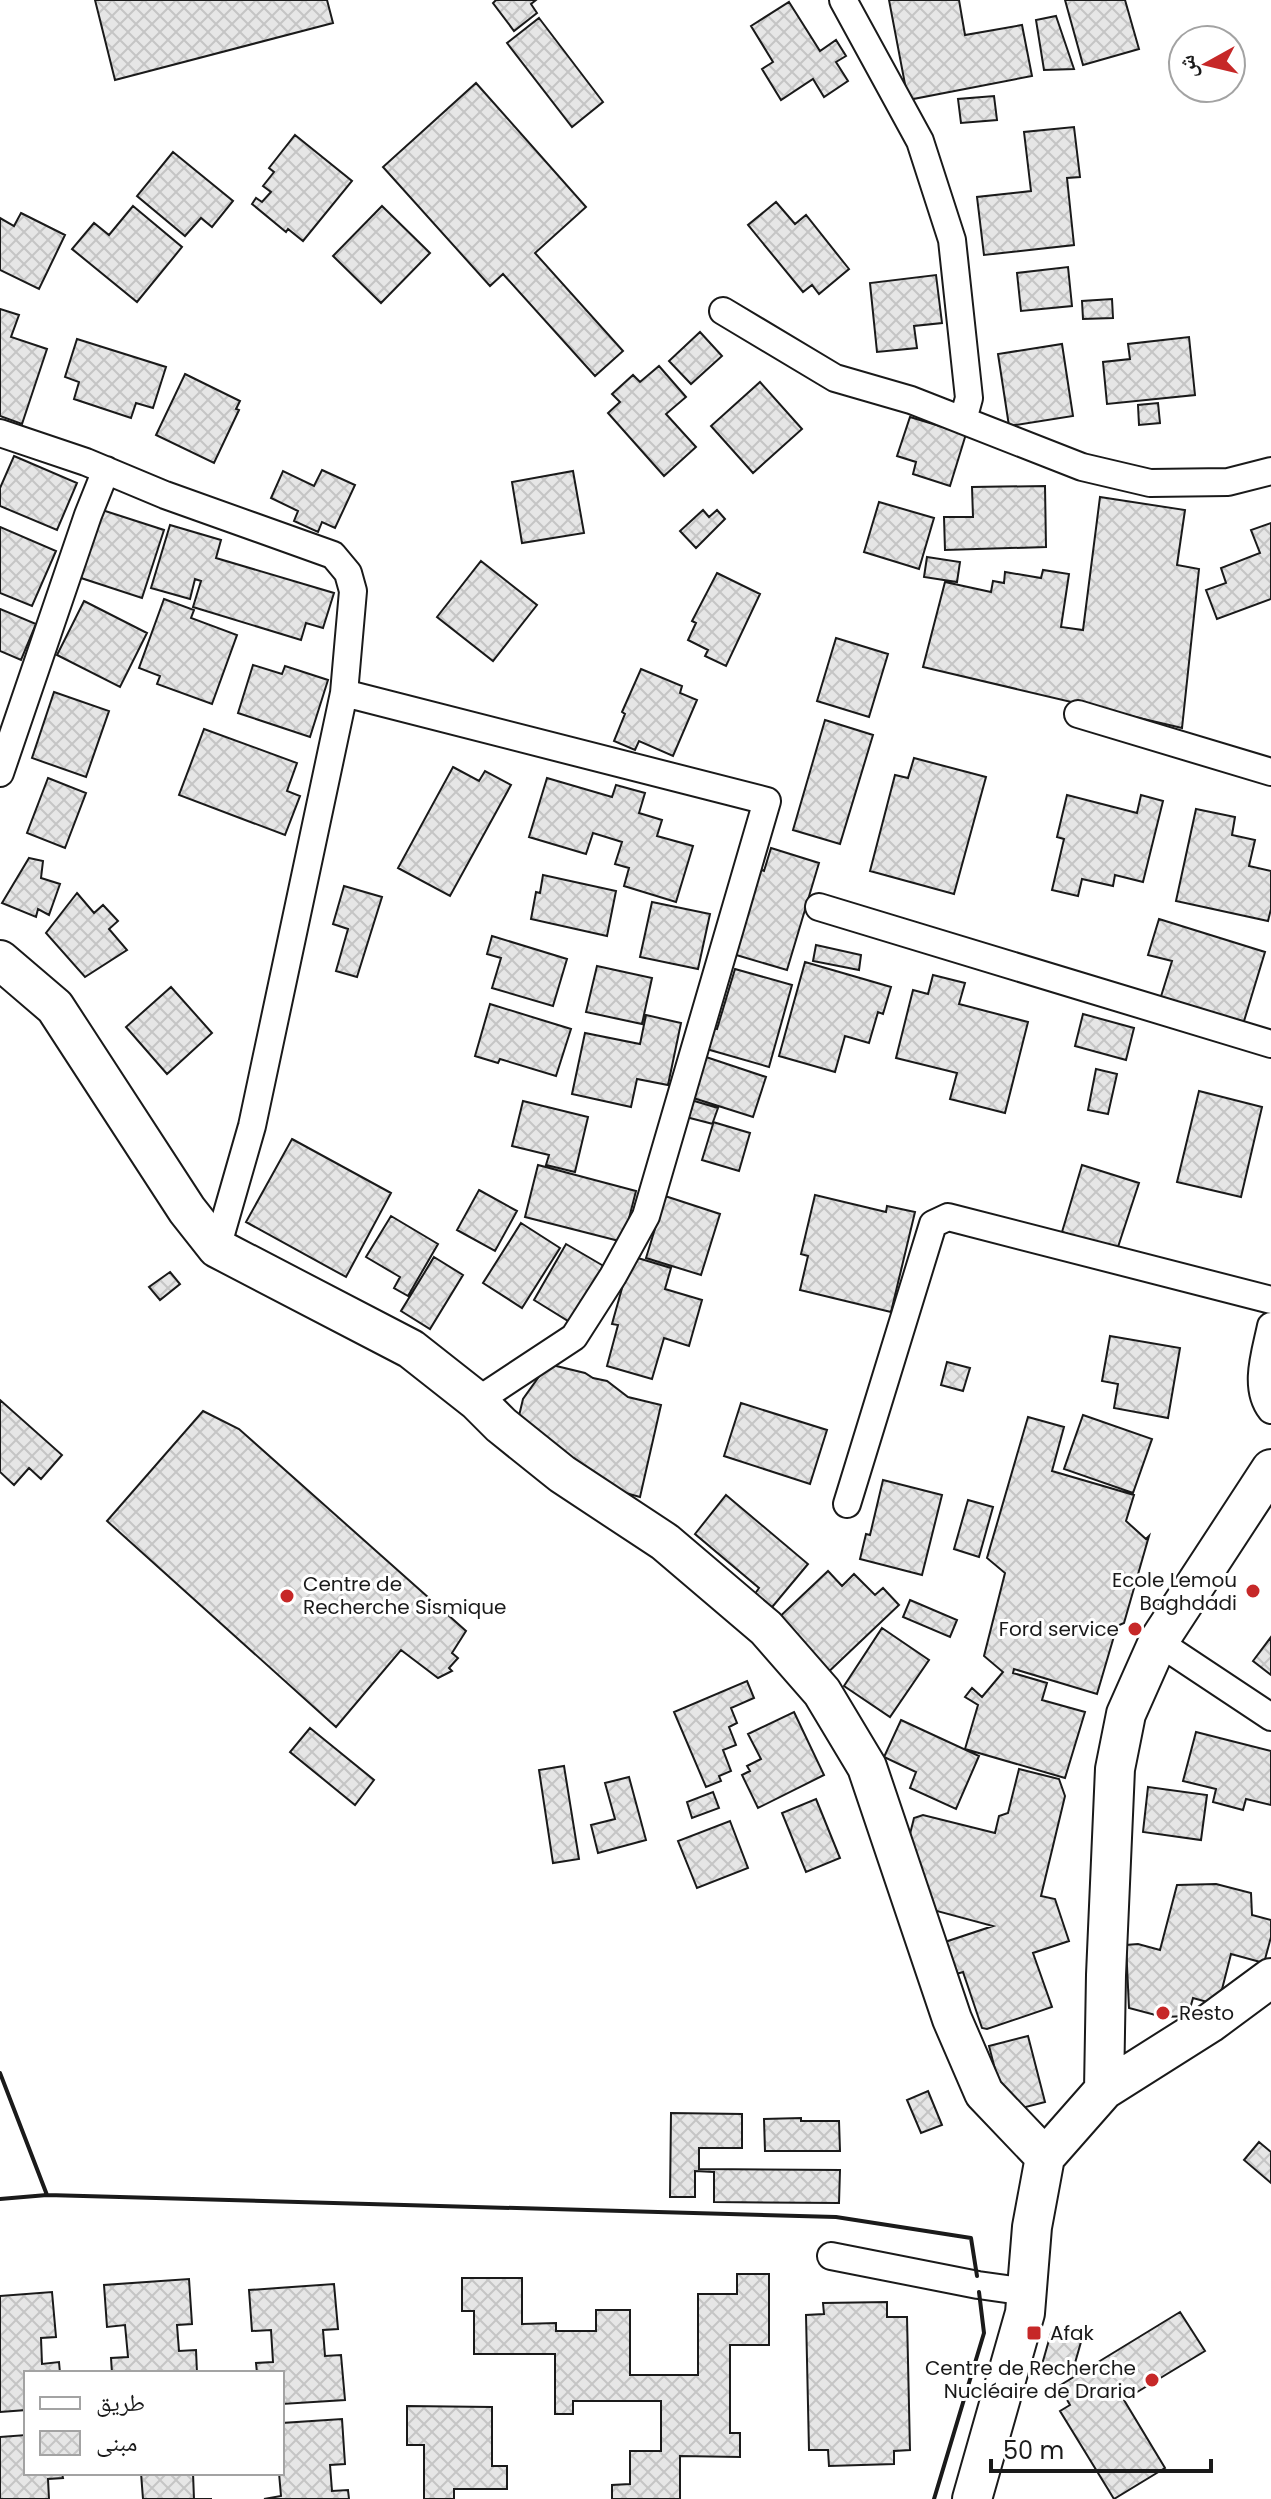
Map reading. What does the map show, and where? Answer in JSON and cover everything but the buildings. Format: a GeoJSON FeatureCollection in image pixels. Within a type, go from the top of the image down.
{"type":"FeatureCollection","features":[{"type":"Feature","properties":{"kind":"street"},"geometry":{"type":"LineString","coordinates":[[843,0],[920,141],[952,240],[969,398],[963,420]]}},
{"type":"Feature","properties":{"kind":"street"},"geometry":{"type":"LineString","coordinates":[[723,311],[835,378],[911,400],[1082,467],[1150,483],[1228,482],[1271,471]]}},
{"type":"Feature","properties":{"kind":"street"},"geometry":{"type":"LineString","coordinates":[[0,433],[333,555],[348,573],[353,591],[344,693],[252,1126],[217,1248]]}},
{"type":"Feature","properties":{"kind":"street"},"geometry":{"type":"LineString","coordinates":[[0,773],[106,470]]}},
{"type":"Feature","properties":{"kind":"street"},"geometry":{"type":"LineString","coordinates":[[344,693],[767,801],[646,1216],[574,1337],[477,1401]]}},
{"type":"Feature","properties":{"kind":"street"},"geometry":{"type":"LineString","coordinates":[[1078,714],[1271,772]]}},
{"type":"Feature","properties":{"kind":"street"},"geometry":{"type":"LineString","coordinates":[[819,907],[1271,1044]]}},
{"type":"Feature","properties":{"kind":"street"},"geometry":{"type":"LineString","coordinates":[[0,960],[55,1007],[187,1210],[217,1248],[411,1349],[562,1474],[665,1542],[766,1628],[822,1692],[867,1767],[952,2019],[984,2093],[1045,2157]]}},
{"type":"Feature","properties":{"kind":"street"},"geometry":{"type":"LineString","coordinates":[[847,1504],[933,1224],[940,1219],[948,1217],[1271,1300]]}},
{"type":"Feature","properties":{"kind":"street"},"geometry":{"type":"LineString","coordinates":[[1271,1326],[1262,1374],[1266,1403],[1271,1410]]}},
{"type":"Feature","properties":{"kind":"street"},"geometry":{"type":"LineString","coordinates":[[1104,2090],[1115,1769],[1126,1714],[1158,1642],[1271,1469]]}},
{"type":"Feature","properties":{"kind":"street"},"geometry":{"type":"LineString","coordinates":[[1158,1642],[1271,1717]]}},
{"type":"Feature","properties":{"kind":"street"},"geometry":{"type":"LineString","coordinates":[[972,2499],[1025,2313],[1032,2227],[1045,2157],[1104,2090],[1210,2023],[1271,1978]]}},
{"type":"Feature","properties":{"kind":"street"},"geometry":{"type":"LineString","coordinates":[[831,2256],[1027,2292]]}},
{"type":"Feature","properties":{"kind":"wall"},"geometry":{"type":"LineString","coordinates":[[0,2073],[47,2195]]}},
{"type":"Feature","properties":{"kind":"wall"},"geometry":{"type":"LineString","coordinates":[[0,2199],[47,2195],[836,2217],[971,2238],[977,2276]]}},
{"type":"Feature","properties":{"kind":"wall"},"geometry":{"type":"LineString","coordinates":[[934,2499],[984,2333],[979,2292]]}},
{"type":"Feature","properties":{"kind":"place","name":"Ecole Lemou Baghdadi"},"geometry":{"type":"Point","coordinates":[1253,1591]}},
{"type":"Feature","properties":{"kind":"place","name":"Centre de Recherche Sismique"},"geometry":{"type":"Point","coordinates":[287,1596]}},
{"type":"Feature","properties":{"kind":"place","name":"Ford service"},"geometry":{"type":"Point","coordinates":[1135,1629]}},
{"type":"Feature","properties":{"kind":"place","name":"Resto"},"geometry":{"type":"Point","coordinates":[1163,2013]}},
{"type":"Feature","properties":{"kind":"place","name":"Afak"},"geometry":{"type":"Point","coordinates":[1034,2333]}},
{"type":"Feature","properties":{"kind":"place","name":"Centre de Recherche Nucléaire de Draria"},"geometry":{"type":"Point","coordinates":[1152,2380]}}]}
